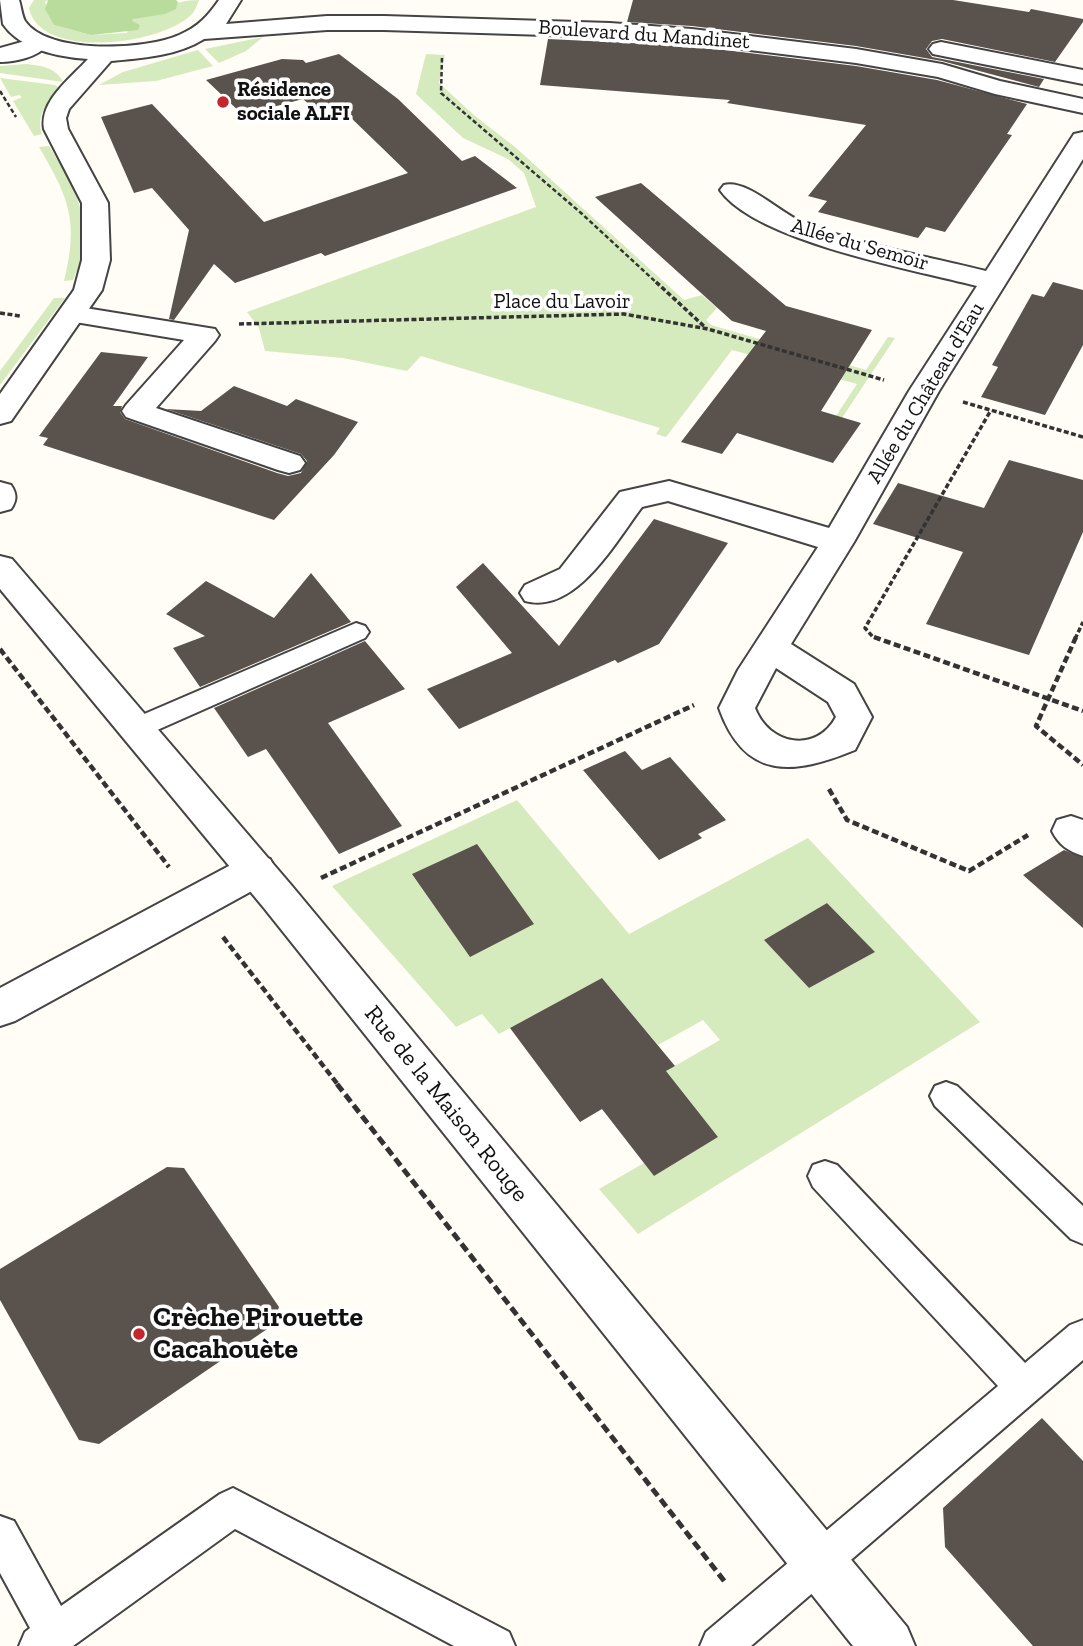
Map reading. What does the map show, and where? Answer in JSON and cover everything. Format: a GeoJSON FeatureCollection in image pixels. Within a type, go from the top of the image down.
{"type":"FeatureCollection","features":[{"type":"Feature","properties":{"kind":"street"},"geometry":{"type":"LineString","coordinates":[[8,0],[4,22],[25,40],[59,51],[104,55],[146,50],[200,33],[223,16],[230,0]]}},
{"type":"Feature","properties":{"kind":"street","name":"Boulevard du Mandinet"},"geometry":{"type":"LineString","coordinates":[[343,1],[550,7],[740,20]]}},
{"type":"Feature","properties":{"kind":"street","name":"Boulevard du Mandinet"},"geometry":{"type":"LineString","coordinates":[[200,33],[327,23],[384,23],[610,30],[692,36],[844,54],[930,69],[1083,106]]}},
{"type":"Feature","properties":{"kind":"street"},"geometry":{"type":"LineString","coordinates":[[789,26],[974,54],[1083,77]]}},
{"type":"Feature","properties":{"kind":"street"},"geometry":{"type":"LineString","coordinates":[[0,55],[9,55],[36,45]]}},
{"type":"Feature","properties":{"kind":"street"},"geometry":{"type":"LineString","coordinates":[[0,415],[88,290],[96,260],[95,204],[55,129],[54,118],[58,107],[104,55]]}},
{"type":"Feature","properties":{"kind":"street","name":"Allée du Château d'Eau"},"geometry":{"type":"LineString","coordinates":[[771,648],[841,693],[855,717],[842,740],[811,753],[784,754],[763,745],[746,730],[737,708],[751,679],[838,542],[924,391],[1083,139]]}},
{"type":"Feature","properties":{"kind":"street","name":"Allée du Semoir"},"geometry":{"type":"LineString","coordinates":[[733,190],[759,209],[793,228],[995,282]]}},
{"type":"Feature","properties":{"kind":"street"},"geometry":{"type":"LineString","coordinates":[[73,314],[205,335],[137,411],[289,463]]}},
{"type":"Feature","properties":{"kind":"street"},"geometry":{"type":"LineString","coordinates":[[537,593],[572,577],[631,499],[669,491],[838,542]]}},
{"type":"Feature","properties":{"kind":"street"},"geometry":{"type":"LineString","coordinates":[[0,492],[0,502]]}},
{"type":"Feature","properties":{"kind":"street","name":"Rue de la Maison Rouge"},"geometry":{"type":"LineString","coordinates":[[0,567],[267,883],[888,1646]]}},
{"type":"Feature","properties":{"kind":"street"},"geometry":{"type":"LineString","coordinates":[[0,1008],[197,903],[267,883]]}},
{"type":"Feature","properties":{"kind":"lane"},"geometry":{"type":"LineString","coordinates":[[137,728],[356,632]]}},
{"type":"Feature","properties":{"kind":"lane"},"geometry":{"type":"LineString","coordinates":[[946,1096],[1083,1228]]}},
{"type":"Feature","properties":{"kind":"lane"},"geometry":{"type":"LineString","coordinates":[[825,1175],[1024,1388]]}},
{"type":"Feature","properties":{"kind":"lane"},"geometry":{"type":"LineString","coordinates":[[720,1646],[1083,1337]]}},
{"type":"Feature","properties":{"kind":"lane"},"geometry":{"type":"LineString","coordinates":[[0,1535],[47,1640],[233,1507],[495,1646]]}},
{"type":"Feature","properties":{"kind":"path"},"geometry":{"type":"LineString","coordinates":[[442,52],[441,93],[581,213],[708,329]]}},
{"type":"Feature","properties":{"kind":"path"},"geometry":{"type":"LineString","coordinates":[[0,91],[21,126]]}},
{"type":"Feature","properties":{"kind":"path"},"geometry":{"type":"LineString","coordinates":[[0,313],[31,318]]}},
{"type":"Feature","properties":{"kind":"path","name":"Place du Lavoir"},"geometry":{"type":"LineString","coordinates":[[233,324],[624,314],[708,329],[1083,437]]}},
{"type":"Feature","properties":{"kind":"path"},"geometry":{"type":"LineString","coordinates":[[991,410],[865,628],[873,637],[1083,711]]}},
{"type":"Feature","properties":{"kind":"path"},"geometry":{"type":"LineString","coordinates":[[1083,622],[1036,726],[1083,765]]}},
{"type":"Feature","properties":{"kind":"path"},"geometry":{"type":"LineString","coordinates":[[0,649],[754,1619]]}},
{"type":"Feature","properties":{"kind":"path"},"geometry":{"type":"LineString","coordinates":[[267,883],[751,679]]}},
{"type":"Feature","properties":{"kind":"path"},"geometry":{"type":"LineString","coordinates":[[837,804],[847,820],[969,871],[1009,846]]}},
{"type":"Feature","properties":{"kind":"green space"},"geometry":{"type":"Polygon","coordinates":[[[34,0],[48,0],[45,2],[54,25],[91,35],[127,33],[132,19],[173,4],[199,0],[192,14],[177,25],[130,40],[103,42],[77,41],[55,36],[38,25],[29,8],[34,0]]]}},
{"type":"Feature","properties":{"kind":"green space"},"geometry":{"type":"Polygon","coordinates":[[[48,0],[178,2],[176,9],[165,14],[133,19],[132,21],[140,25],[138,30],[91,35],[54,25],[45,9],[48,0]]]}},
{"type":"Feature","properties":{"kind":"green space"},"geometry":{"type":"Polygon","coordinates":[[[263,37],[246,51],[219,63],[205,49],[263,37]]]}},
{"type":"Feature","properties":{"kind":"green space"},"geometry":{"type":"Polygon","coordinates":[[[198,50],[213,66],[156,81],[99,85],[123,72],[198,50]]]}},
{"type":"Feature","properties":{"kind":"green space"},"geometry":{"type":"Polygon","coordinates":[[[426,54],[445,55],[439,83],[515,147],[684,300],[702,295],[717,308],[706,320],[711,325],[866,370],[888,337],[895,338],[842,418],[836,416],[857,384],[732,350],[666,437],[656,434],[660,428],[421,356],[407,371],[343,358],[265,351],[259,328],[247,312],[536,207],[524,173],[508,159],[463,138],[416,94],[426,54]]]}},
{"type":"Feature","properties":{"kind":"green space"},"geometry":{"type":"Polygon","coordinates":[[[26,64],[52,70],[63,82],[0,73],[0,66],[26,64]]]}},
{"type":"Feature","properties":{"kind":"green space"},"geometry":{"type":"Polygon","coordinates":[[[0,78],[55,85],[59,88],[42,114],[42,134],[34,136],[13,101],[22,97],[11,97],[0,78]]]}},
{"type":"Feature","properties":{"kind":"green space"},"geometry":{"type":"Polygon","coordinates":[[[49,146],[68,178],[81,210],[84,244],[73,280],[64,281],[71,242],[68,211],[58,181],[39,147],[49,146]]]}},
{"type":"Feature","properties":{"kind":"green space"},"geometry":{"type":"Polygon","coordinates":[[[54,298],[65,298],[0,385],[0,371],[54,298]]]}},
{"type":"Feature","properties":{"kind":"green space"},"geometry":{"type":"Polygon","coordinates":[[[517,800],[629,934],[808,838],[980,1022],[638,1234],[599,1189],[644,1163],[654,1176],[718,1137],[666,1071],[720,1040],[703,1020],[658,1045],[602,978],[499,1034],[482,1014],[456,1027],[332,886],[517,800]],[[827,903],[764,940],[809,988],[875,952],[827,903]]]}},
{"type":"Feature","properties":{"kind":"building"},"geometry":{"type":"Polygon","coordinates":[[[633,0],[953,0],[1029,12],[1031,9],[1083,19],[1083,22],[1055,62],[942,39],[932,41],[926,49],[932,57],[1044,79],[1039,87],[942,61],[856,46],[692,26],[627,22],[633,0]]]}},
{"type":"Feature","properties":{"kind":"building"},"geometry":{"type":"Polygon","coordinates":[[[548,39],[692,46],[856,66],[937,80],[1027,104],[1007,134],[1012,135],[945,232],[926,227],[918,238],[818,212],[827,201],[808,196],[866,125],[727,103],[730,100],[540,85],[548,39]]]}},
{"type":"Feature","properties":{"kind":"building"},"geometry":{"type":"Polygon","coordinates":[[[339,54],[398,99],[462,161],[475,156],[517,188],[325,256],[321,253],[235,283],[214,264],[174,320],[169,319],[189,230],[152,188],[134,193],[101,117],[152,104],[264,222],[408,173],[346,113],[312,107],[303,99],[243,115],[206,80],[282,59],[303,60],[306,63],[339,54]]]}},
{"type":"Feature","properties":{"kind":"building"},"geometry":{"type":"Polygon","coordinates":[[[641,183],[786,306],[872,330],[821,411],[861,423],[833,463],[737,433],[722,454],[681,442],[766,331],[732,321],[595,197],[641,183]]]}},
{"type":"Feature","properties":{"kind":"building"},"geometry":{"type":"Polygon","coordinates":[[[1053,282],[1083,290],[1083,345],[1045,415],[981,397],[998,367],[992,365],[1032,294],[1044,297],[1053,282]]]}},
{"type":"Feature","properties":{"kind":"building"},"geometry":{"type":"Polygon","coordinates":[[[101,352],[148,357],[113,406],[122,406],[120,412],[125,419],[288,476],[301,473],[307,461],[301,454],[166,409],[201,411],[234,386],[287,406],[296,399],[358,422],[334,455],[274,520],[43,445],[48,438],[39,436],[101,352]]]}},
{"type":"Feature","properties":{"kind":"building"},"geometry":{"type":"Polygon","coordinates":[[[1009,460],[1083,480],[1083,532],[1029,655],[926,624],[963,552],[873,524],[898,483],[984,508],[1009,460]]]}},
{"type":"Feature","properties":{"kind":"building"},"geometry":{"type":"Polygon","coordinates":[[[654,519],[728,543],[659,644],[618,663],[615,660],[459,729],[427,689],[512,653],[456,587],[483,563],[559,646],[654,519]]]}},
{"type":"Feature","properties":{"kind":"building"},"geometry":{"type":"Polygon","coordinates":[[[311,573],[351,622],[200,687],[173,648],[205,636],[166,614],[206,581],[274,618],[311,573]]]}},
{"type":"Feature","properties":{"kind":"building"},"geometry":{"type":"Polygon","coordinates":[[[365,641],[405,689],[328,723],[402,826],[339,854],[266,749],[248,757],[214,708],[365,641]]]}},
{"type":"Feature","properties":{"kind":"building"},"geometry":{"type":"Polygon","coordinates":[[[625,751],[642,770],[670,757],[726,820],[698,834],[702,838],[659,860],[583,770],[625,751]]]}},
{"type":"Feature","properties":{"kind":"building"},"geometry":{"type":"Polygon","coordinates":[[[477,844],[534,924],[470,957],[412,874],[477,844]]]}},
{"type":"Feature","properties":{"kind":"building"},"geometry":{"type":"Polygon","coordinates":[[[1064,850],[1083,858],[1083,928],[1023,875],[1064,850]]]}},
{"type":"Feature","properties":{"kind":"building"},"geometry":{"type":"Polygon","coordinates":[[[827,903],[875,952],[809,988],[764,940],[827,903]]]}},
{"type":"Feature","properties":{"kind":"building"},"geometry":{"type":"Polygon","coordinates":[[[602,978],[675,1066],[666,1071],[718,1137],[654,1176],[602,1109],[580,1122],[510,1028],[602,978]]]}},
{"type":"Feature","properties":{"kind":"building"},"geometry":{"type":"Polygon","coordinates":[[[167,1167],[184,1168],[279,1307],[273,1325],[99,1444],[79,1440],[0,1300],[0,1269],[167,1167]]]}},
{"type":"Feature","properties":{"kind":"building"},"geometry":{"type":"Polygon","coordinates":[[[1042,1418],[1083,1461],[1083,1646],[1033,1646],[945,1547],[943,1508],[1042,1418]]]}},
{"type":"Feature","properties":{"kind":"place","name":"Résidence sociale ALFI"},"geometry":{"type":"Point","coordinates":[223,102]}},
{"type":"Feature","properties":{"kind":"place","name":"Crèche Pirouette Cacahouète"},"geometry":{"type":"Point","coordinates":[139,1334]}}]}
